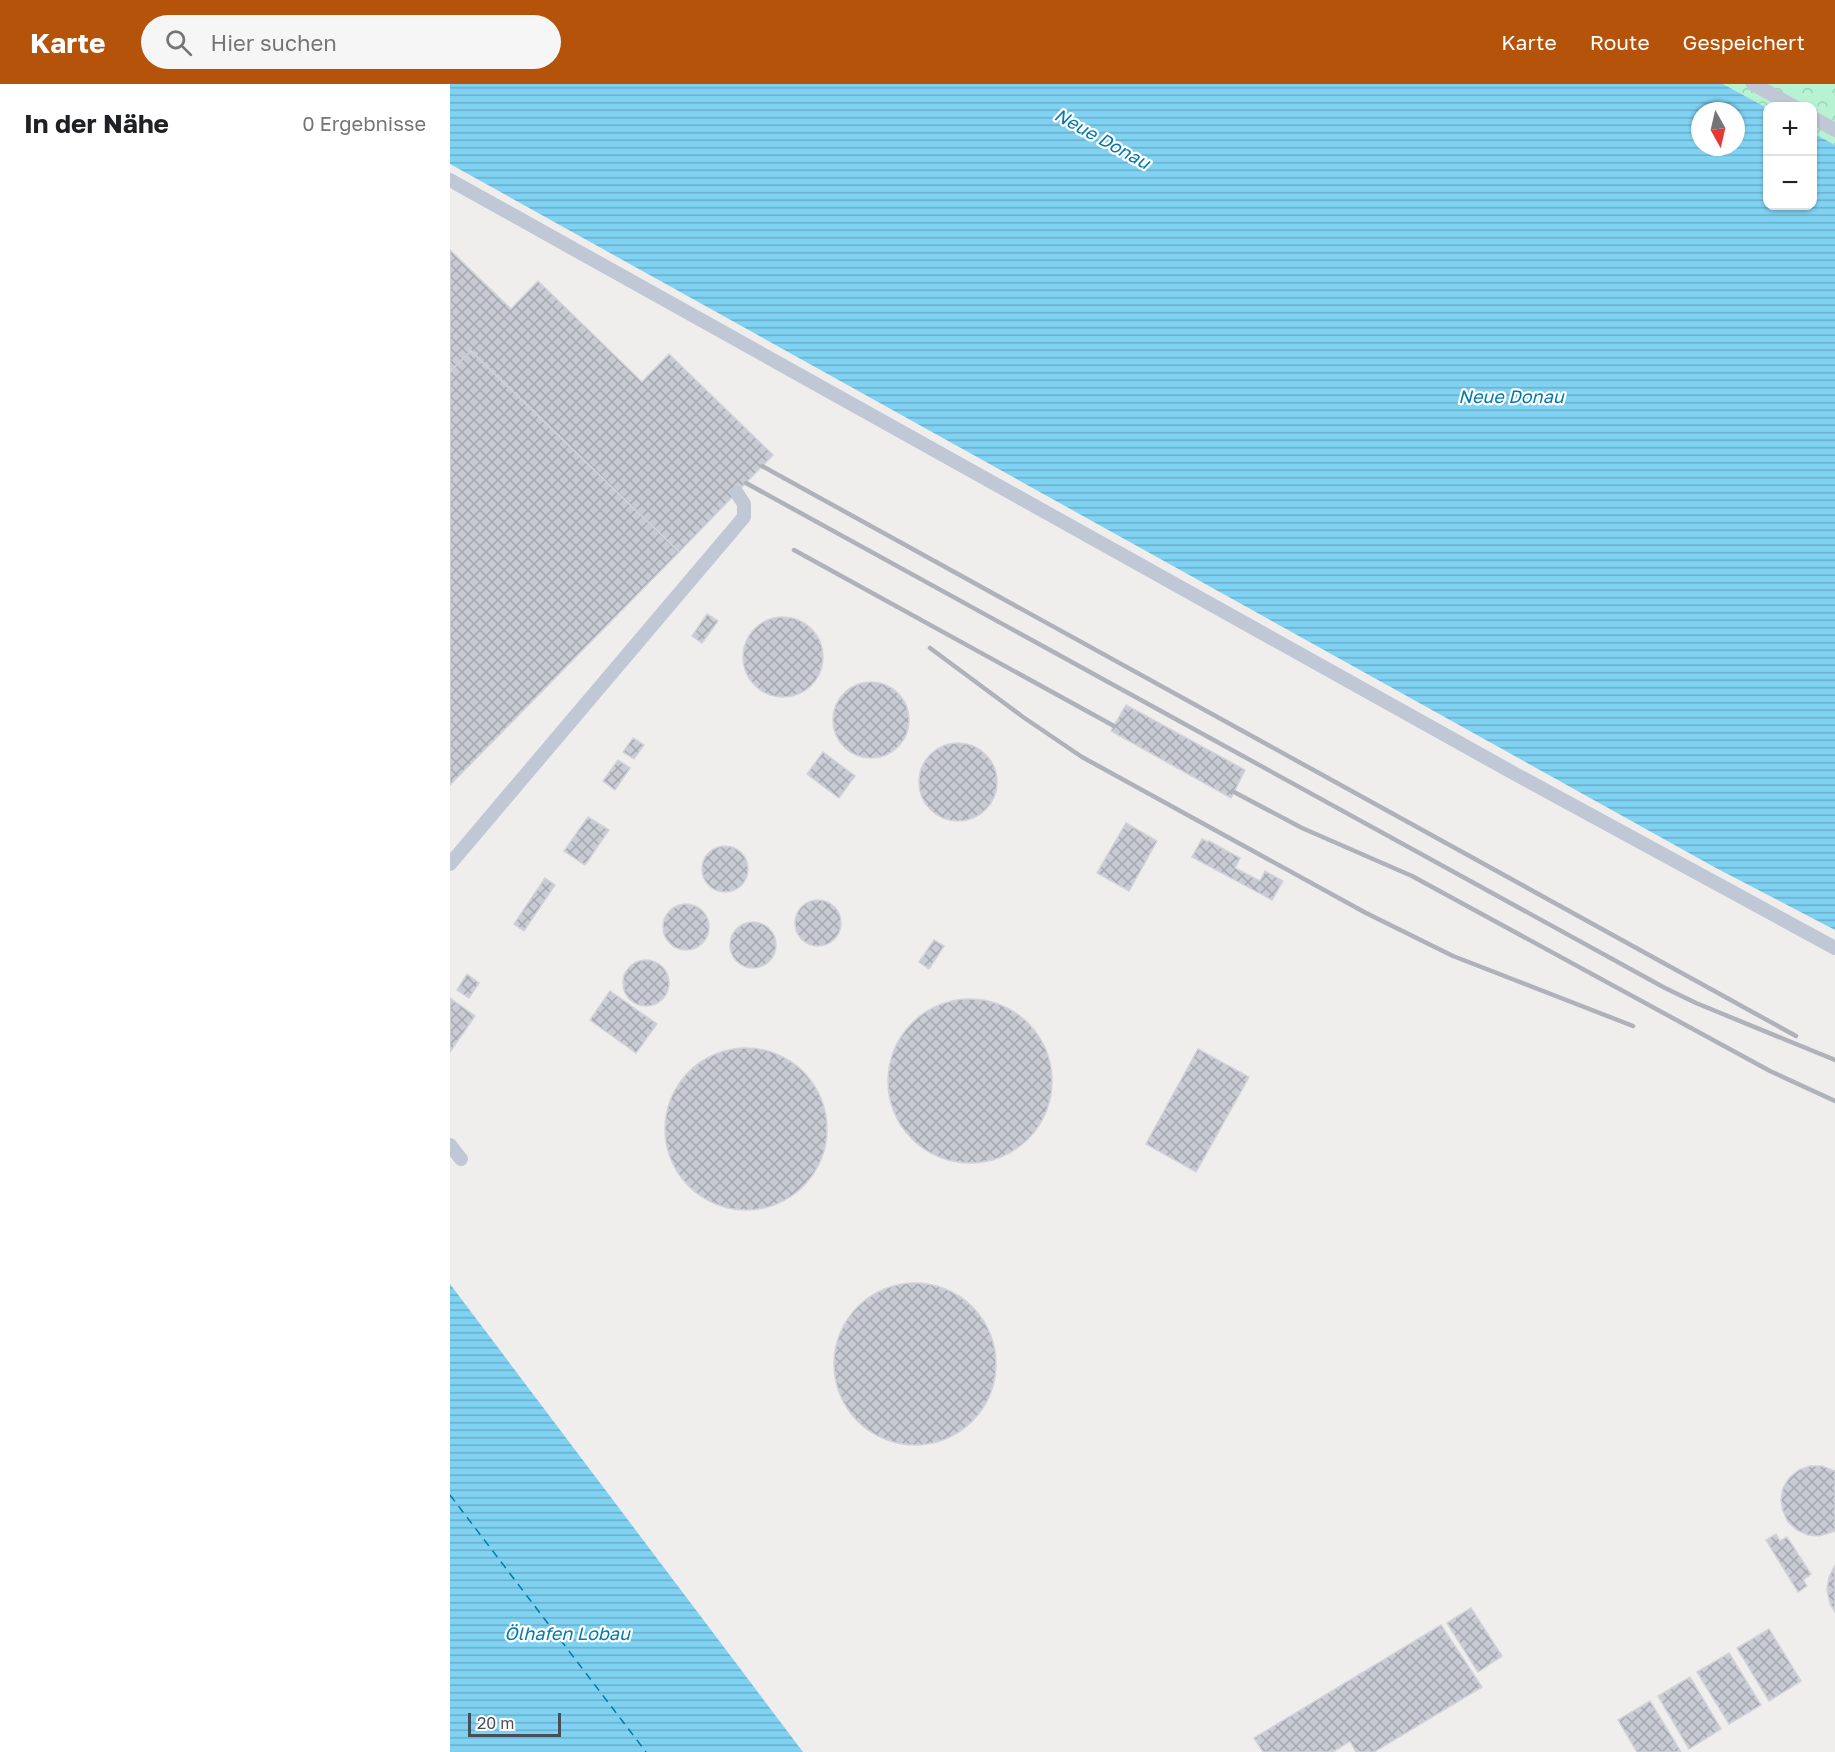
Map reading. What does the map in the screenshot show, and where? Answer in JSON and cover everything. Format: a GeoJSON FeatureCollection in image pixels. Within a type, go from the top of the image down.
{"type":"FeatureCollection","features":[{"type":"Feature","properties":{"kind":"lane"},"geometry":{"type":"LineString","coordinates":[[1753,84],[1786,102]]}},
{"type":"Feature","properties":{"kind":"lane"},"geometry":{"type":"LineString","coordinates":[[1817,120],[1835,130]]}},
{"type":"Feature","properties":{"kind":"lane"},"geometry":{"type":"LineString","coordinates":[[450,180],[1507,769],[1835,948]]}},
{"type":"Feature","properties":{"kind":"lane"},"geometry":{"type":"LineString","coordinates":[[450,864],[744,517],[744,504],[736,493]]}},
{"type":"Feature","properties":{"kind":"lane"},"geometry":{"type":"LineString","coordinates":[[450,1145],[461,1159]]}},
{"type":"Feature","properties":{"kind":"green space"},"geometry":{"type":"Polygon","coordinates":[[[1723,84],[1835,84],[1835,145],[1817,135],[1817,102],[1763,102],[1763,106],[1723,84]]]}},
{"type":"Feature","properties":{"kind":"water","name":"Neue Donau"},"geometry":{"type":"Polygon","coordinates":[[[450,84],[1723,84],[1763,106],[1763,210],[1817,210],[1817,135],[1835,145],[1835,930],[1716,868],[450,164],[450,84]]]}},
{"type":"Feature","properties":{"kind":"water","name":"Ölhafen Lobau"},"geometry":{"type":"Polygon","coordinates":[[[450,1284],[803,1752],[450,1752],[450,1284]]]}},
{"type":"Feature","properties":{"kind":"building"},"geometry":{"type":"Polygon","coordinates":[[[450,250],[511,309],[538,281],[642,382],[669,354],[773,455],[679,552],[471,351],[450,372],[450,250]]]}},
{"type":"Feature","properties":{"kind":"building"},"geometry":{"type":"Polygon","coordinates":[[[471,351],[679,552],[450,785],[450,372],[471,351]]]}},
{"type":"Feature","properties":{"kind":"building"},"geometry":{"type":"Polygon","coordinates":[[[707,614],[718,621],[702,643],[692,636],[707,614]]]}},
{"type":"Feature","properties":{"kind":"building"},"geometry":{"type":"Polygon","coordinates":[[[783,617],[798,620],[811,629],[820,642],[823,657],[820,672],[811,685],[798,694],[783,697],[768,694],[755,685],[746,672],[743,657],[746,642],[755,629],[768,620],[783,617]]]}},
{"type":"Feature","properties":{"kind":"building"},"geometry":{"type":"Polygon","coordinates":[[[864,682],[878,682],[892,688],[903,699],[909,713],[906,735],[898,747],[878,758],[864,758],[850,752],[839,741],[833,727],[833,713],[839,699],[850,688],[864,682]]]}},
{"type":"Feature","properties":{"kind":"building"},"geometry":{"type":"Polygon","coordinates":[[[1126,705],[1245,770],[1231,798],[1111,731],[1126,705]]]}},
{"type":"Feature","properties":{"kind":"building"},"geometry":{"type":"Polygon","coordinates":[[[633,738],[644,745],[634,759],[623,752],[633,738]]]}},
{"type":"Feature","properties":{"kind":"building"},"geometry":{"type":"Polygon","coordinates":[[[958,743],[973,746],[986,754],[994,767],[997,782],[994,797],[986,810],[973,818],[958,821],[943,818],[930,810],[922,797],[919,782],[922,767],[930,754],[943,746],[958,743]]]}},
{"type":"Feature","properties":{"kind":"building"},"geometry":{"type":"Polygon","coordinates":[[[823,752],[855,776],[839,798],[807,774],[823,752]]]}},
{"type":"Feature","properties":{"kind":"building"},"geometry":{"type":"Polygon","coordinates":[[[618,760],[630,768],[615,790],[603,781],[618,760]]]}},
{"type":"Feature","properties":{"kind":"building"},"geometry":{"type":"Polygon","coordinates":[[[588,817],[609,830],[585,865],[564,851],[588,817]]]}},
{"type":"Feature","properties":{"kind":"building"},"geometry":{"type":"Polygon","coordinates":[[[1126,823],[1157,841],[1129,891],[1097,873],[1126,823]]]}},
{"type":"Feature","properties":{"kind":"building"},"geometry":{"type":"Polygon","coordinates":[[[1202,839],[1240,858],[1235,868],[1260,881],[1265,871],[1283,881],[1272,900],[1192,857],[1202,839]]]}},
{"type":"Feature","properties":{"kind":"building"},"geometry":{"type":"Polygon","coordinates":[[[725,846],[741,853],[748,869],[741,885],[725,892],[709,885],[702,869],[709,853],[725,846]]]}},
{"type":"Feature","properties":{"kind":"building"},"geometry":{"type":"Polygon","coordinates":[[[545,878],[555,885],[524,931],[514,924],[545,878]]]}},
{"type":"Feature","properties":{"kind":"building"},"geometry":{"type":"Polygon","coordinates":[[[818,900],[834,907],[841,923],[834,939],[818,946],[802,939],[795,923],[802,907],[818,900]]]}},
{"type":"Feature","properties":{"kind":"building"},"geometry":{"type":"Polygon","coordinates":[[[686,904],[702,911],[709,927],[702,943],[686,950],[670,943],[663,927],[670,911],[686,904]]]}},
{"type":"Feature","properties":{"kind":"building"},"geometry":{"type":"Polygon","coordinates":[[[758,922],[770,928],[775,936],[775,954],[770,962],[762,967],[748,968],[740,965],[733,958],[730,940],[733,932],[740,925],[758,922]]]}},
{"type":"Feature","properties":{"kind":"building"},"geometry":{"type":"Polygon","coordinates":[[[934,940],[944,946],[929,969],[919,962],[934,940]]]}},
{"type":"Feature","properties":{"kind":"building"},"geometry":{"type":"Polygon","coordinates":[[[651,960],[663,966],[668,974],[668,992],[663,1000],[655,1005],[641,1006],[629,1000],[624,992],[623,978],[629,966],[637,961],[651,960]]]}},
{"type":"Feature","properties":{"kind":"building"},"geometry":{"type":"Polygon","coordinates":[[[467,974],[479,983],[469,998],[457,990],[467,974]]]}},
{"type":"Feature","properties":{"kind":"building"},"geometry":{"type":"Polygon","coordinates":[[[610,991],[657,1024],[636,1053],[590,1020],[610,991]]]}},
{"type":"Feature","properties":{"kind":"building"},"geometry":{"type":"Polygon","coordinates":[[[450,998],[475,1016],[450,1052],[450,998]]]}},
{"type":"Feature","properties":{"kind":"building"},"geometry":{"type":"Polygon","coordinates":[[[970,999],[1001,1006],[1028,1023],[1045,1050],[1052,1081],[1045,1112],[1028,1139],[1001,1156],[970,1163],[939,1156],[912,1139],[895,1112],[888,1081],[895,1050],[912,1023],[939,1006],[970,999]]]}},
{"type":"Feature","properties":{"kind":"building"},"geometry":{"type":"Polygon","coordinates":[[[746,1048],[777,1054],[803,1072],[821,1098],[827,1129],[821,1160],[803,1186],[777,1204],[746,1210],[715,1204],[689,1186],[671,1160],[665,1129],[671,1098],[689,1072],[715,1054],[746,1048]]]}},
{"type":"Feature","properties":{"kind":"building"},"geometry":{"type":"Polygon","coordinates":[[[1198,1049],[1249,1077],[1196,1172],[1146,1144],[1198,1049]]]}},
{"type":"Feature","properties":{"kind":"building"},"geometry":{"type":"Polygon","coordinates":[[[915,1283],[931,1284],[946,1289],[973,1306],[990,1333],[995,1348],[995,1380],[990,1395],[973,1422],[946,1439],[931,1444],[915,1445],[899,1444],[884,1439],[857,1422],[840,1395],[835,1380],[834,1364],[835,1348],[840,1333],[857,1306],[884,1289],[899,1284],[915,1283]]]}},
{"type":"Feature","properties":{"kind":"building"},"geometry":{"type":"Polygon","coordinates":[[[1810,1466],[1822,1466],[1835,1471],[1835,1531],[1819,1536],[1808,1535],[1797,1530],[1788,1522],[1781,1500],[1783,1488],[1789,1478],[1799,1470],[1810,1466]]]}},
{"type":"Feature","properties":{"kind":"building"},"geometry":{"type":"Polygon","coordinates":[[[1776,1534],[1780,1541],[1787,1537],[1811,1574],[1803,1580],[1807,1586],[1798,1592],[1766,1540],[1776,1534]]]}},
{"type":"Feature","properties":{"kind":"building"},"geometry":{"type":"Polygon","coordinates":[[[1835,1565],[1835,1612],[1830,1604],[1827,1590],[1829,1577],[1835,1565]]]}},
{"type":"Feature","properties":{"kind":"building"},"geometry":{"type":"Polygon","coordinates":[[[1471,1608],[1502,1656],[1478,1672],[1447,1623],[1471,1608]]]}},
{"type":"Feature","properties":{"kind":"building"},"geometry":{"type":"Polygon","coordinates":[[[1441,1625],[1482,1687],[1374,1752],[1356,1752],[1350,1741],[1333,1752],[1263,1752],[1254,1738],[1441,1625]]]}},
{"type":"Feature","properties":{"kind":"building"},"geometry":{"type":"Polygon","coordinates":[[[1769,1629],[1801,1681],[1769,1701],[1737,1648],[1769,1629]]]}},
{"type":"Feature","properties":{"kind":"building"},"geometry":{"type":"Polygon","coordinates":[[[1729,1653],[1761,1705],[1729,1724],[1697,1672],[1729,1653]]]}},
{"type":"Feature","properties":{"kind":"building"},"geometry":{"type":"Polygon","coordinates":[[[1690,1677],[1721,1729],[1689,1749],[1658,1696],[1690,1677]]]}},
{"type":"Feature","properties":{"kind":"building"},"geometry":{"type":"Polygon","coordinates":[[[1650,1701],[1681,1752],[1637,1752],[1618,1720],[1650,1701]]]}},
{"type":"Feature","properties":{"kind":"ferry route"},"geometry":{"type":"LineString","coordinates":[[450,1495],[646,1752]]}},
{"type":"Feature","properties":{"kind":"railway"},"geometry":{"type":"LineString","coordinates":[[762,466],[1796,1036]]}},
{"type":"Feature","properties":{"kind":"railway"},"geometry":{"type":"LineString","coordinates":[[746,483],[1665,988],[1835,1060]]}},
{"type":"Feature","properties":{"kind":"railway"},"geometry":{"type":"LineString","coordinates":[[794,550],[1114,726]]}},
{"type":"Feature","properties":{"kind":"railway"},"geometry":{"type":"LineString","coordinates":[[930,648],[1023,717],[1082,757],[1366,913],[1453,956],[1633,1026]]}},
{"type":"Feature","properties":{"kind":"railway"},"geometry":{"type":"LineString","coordinates":[[1234,792],[1302,828],[1412,876],[1770,1071],[1835,1101]]}}]}
